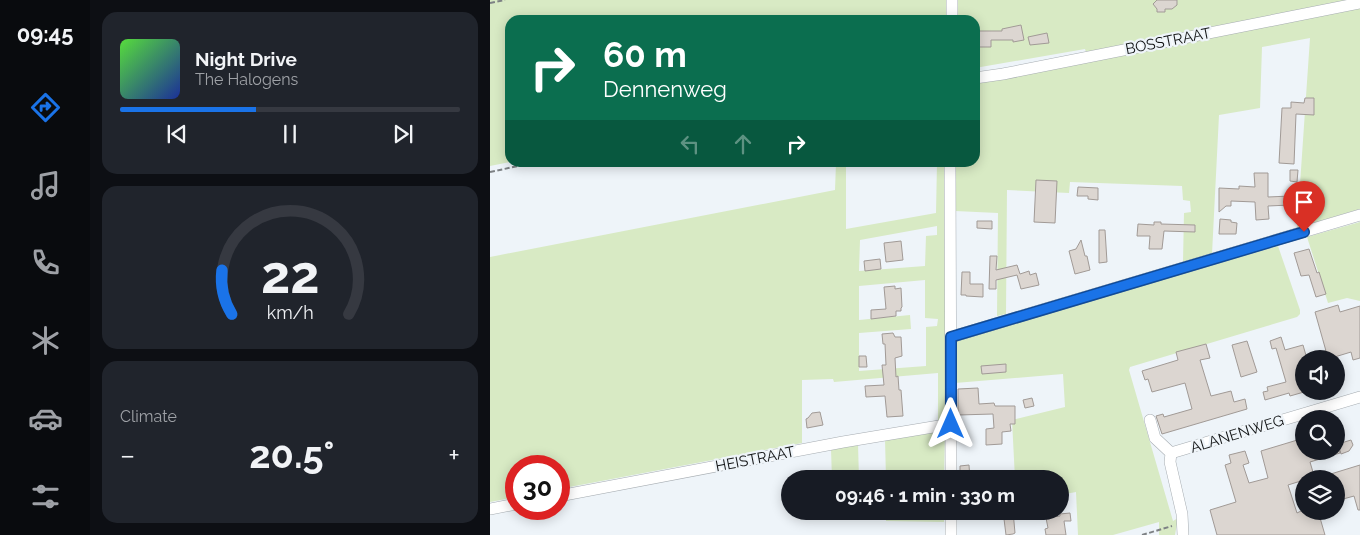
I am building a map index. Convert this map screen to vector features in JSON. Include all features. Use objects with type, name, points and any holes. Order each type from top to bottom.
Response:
[{"type":"street","points":[[952,0],[952,15]]},
{"type":"street","name":"BOSSTRAAT","points":[[980,77],[1360,4]]},
{"type":"street","points":[[950,167],[951,470]]},
{"type":"street","points":[[951,337],[1360,215]]},
{"type":"street","name":"ALANENWEG","points":[[1172,453],[1360,397]]},
{"type":"street","points":[[1150,420],[1155,438],[1172,453],[1170,462],[1182,514],[1183,535]]},
{"type":"street","name":"HEISTRAAT","points":[[570,494],[843,442],[951,424]]},
{"type":"street","points":[[490,509],[505,506]]},
{"type":"street","points":[[951,520],[951,535]]},
{"type":"path","points":[[490,3],[505,0]]},
{"type":"path","points":[[490,172],[514,167]]},
{"type":"path","points":[[1142,535],[1175,525]]},
{"type":"green space","points":[[490,0],[1353,0],[1086,52],[1085,49],[980,67],[980,15],[505,15],[505,163],[490,166]]},
{"type":"green space","points":[[1360,8],[1360,209],[1297,228],[1310,38],[1262,47],[1260,108],[1219,115],[1212,254],[1183,262],[1184,213],[1191,212],[1190,201],[1183,200],[1182,186],[1070,182],[1069,193],[1007,190],[1006,314],[997,316],[998,213],[955,211],[955,167],[980,167],[980,80]]},
{"type":"green space","points":[[836,167],[846,167],[846,229],[936,213],[937,167],[946,167],[947,422],[938,423],[938,373],[834,382],[833,379],[802,380],[802,443],[570,487],[570,455],[505,455],[505,499],[490,502],[490,257],[835,190]],"holes":[[[937,226],[937,235],[926,236],[925,266],[859,271],[860,240]],[[925,280],[925,318],[938,319],[937,326],[926,327],[926,366],[859,371],[859,333],[911,329],[910,315],[859,320],[859,286]]]},
{"type":"green space","points":[[1360,222],[1360,301],[1347,298],[1328,303],[1307,237]]},
{"type":"green space","points":[[1278,246],[1300,310],[1300,314],[1297,317],[1130,367],[1129,370],[1173,521],[1178,518],[1175,535],[1159,535],[1159,522],[1113,535],[1078,535],[1076,492],[1069,493],[1069,470],[1015,470],[1012,420],[1065,407],[1063,374],[955,383],[955,340]]},
{"type":"green space","points":[[945,430],[944,470],[886,470],[885,439]]},
{"type":"green space","points":[[858,444],[859,470],[832,470],[831,449]]},
{"type":"green space","points":[[944,520],[944,522],[886,521]]},
{"type":"building","points":[[1157,0],[1177,0],[1177,5],[1172,9],[1165,9],[1165,12],[1157,12],[1153,4]]},
{"type":"building","points":[[1021,25],[1024,40],[1013,42],[1013,40],[991,40],[991,47],[980,47],[980,31],[1002,31],[1002,29]]},
{"type":"building","points":[[1047,33],[1049,43],[1030,45],[1028,37]]},
{"type":"building","points":[[1305,98],[1314,98],[1314,115],[1296,114],[1294,164],[1279,163],[1282,108],[1291,108],[1291,102],[1304,103]]},
{"type":"building","points":[[1290,170],[1298,170],[1297,182],[1290,181]]},
{"type":"building","points":[[1254,173],[1268,173],[1268,197],[1290,196],[1290,205],[1268,206],[1269,219],[1256,220],[1255,202],[1231,201],[1231,206],[1226,206],[1219,212],[1219,188],[1239,189],[1239,186],[1255,187]]},
{"type":"building","points":[[1036,180],[1057,181],[1055,223],[1034,222]]},
{"type":"building","points":[[1078,187],[1098,188],[1098,200],[1088,199],[1088,196],[1077,196]]},
{"type":"building","points":[[1220,219],[1231,220],[1231,222],[1237,223],[1236,234],[1219,234]]},
{"type":"building","points":[[977,221],[992,221],[992,229],[977,228]]},
{"type":"building","points":[[1154,222],[1195,225],[1195,232],[1164,231],[1162,249],[1149,249],[1150,236],[1137,236],[1138,224],[1154,225]]},
{"type":"building","points":[[1099,230],[1105,230],[1107,262],[1099,263]]},
{"type":"building","points":[[1081,240],[1090,270],[1075,274],[1069,251],[1076,249]]},
{"type":"building","points":[[901,241],[903,260],[886,262],[884,243]]},
{"type":"building","points":[[1309,249],[1326,294],[1316,297],[1309,275],[1301,276],[1294,253]]},
{"type":"building","points":[[990,256],[997,256],[996,270],[1017,265],[1020,274],[1029,271],[1030,275],[1036,273],[1039,285],[1021,289],[1017,275],[996,280],[996,289],[989,289]]},
{"type":"building","points":[[880,259],[881,269],[865,271],[864,261]]},
{"type":"building","points":[[962,272],[970,272],[970,284],[983,284],[983,297],[961,295]]},
{"type":"building","points":[[895,286],[895,289],[901,288],[901,311],[896,311],[896,316],[871,319],[871,310],[886,309],[884,287]]},
{"type":"building","points":[[1338,305],[1340,312],[1360,306],[1360,358],[1353,360],[1351,352],[1345,354],[1345,350],[1326,350],[1315,312]]},
{"type":"building","points":[[893,333],[895,337],[901,337],[902,356],[895,358],[896,377],[898,376],[899,390],[901,390],[903,416],[887,417],[885,396],[866,397],[865,386],[884,385],[882,365],[886,365],[885,344],[883,344],[882,334]]},
{"type":"building","points":[[1281,337],[1285,350],[1303,345],[1304,350],[1295,350],[1295,395],[1290,396],[1289,393],[1265,400],[1263,392],[1268,391],[1267,387],[1286,382],[1276,348],[1272,349],[1270,341]]},
{"type":"building","points":[[1247,341],[1257,372],[1241,377],[1232,345]]},
{"type":"building","points":[[1206,344],[1210,358],[1200,360],[1211,396],[1231,391],[1234,402],[1245,399],[1247,409],[1162,434],[1156,416],[1163,414],[1164,417],[1192,409],[1185,383],[1152,392],[1148,379],[1145,380],[1142,371],[1178,360],[1176,352]]},
{"type":"building","points":[[859,356],[866,356],[867,367],[859,367]]},
{"type":"building","points":[[1006,364],[1006,372],[982,374],[981,366]]},
{"type":"building","points":[[978,388],[979,404],[994,403],[995,406],[1015,406],[1015,424],[1010,424],[1011,431],[1002,432],[1002,444],[986,445],[986,429],[994,428],[993,414],[958,415],[958,389]]},
{"type":"building","points":[[1032,398],[1034,406],[1025,408],[1023,400]]},
{"type":"building","points":[[820,412],[823,425],[807,428],[806,419],[812,413]]},
{"type":"building","points":[[1351,440],[1353,445],[1349,451],[1345,452],[1345,442]]},
{"type":"building","points":[[1295,441],[1295,460],[1317,460],[1310,462],[1312,470],[1295,470],[1295,483],[1288,485],[1295,507],[1295,520],[1321,520],[1325,535],[1217,535],[1210,510],[1236,502],[1225,465],[1231,463],[1229,455],[1245,451],[1249,463],[1243,465],[1249,483],[1268,478],[1261,451]]},
{"type":"building","points":[[969,465],[969,470],[960,470],[960,466]]},
{"type":"building","points":[[1360,465],[1360,510],[1358,510],[1354,496],[1345,498],[1344,470]]},
{"type":"building","points":[[1069,513],[1071,521],[1064,521],[1066,535],[1046,535],[1045,529],[1048,528],[1046,520],[1069,520]]},
{"type":"building","points":[[1004,520],[1014,520],[1015,533],[1006,535]]},
{"type":"route","points":[[951,424],[951,337],[1304,232]]}]
